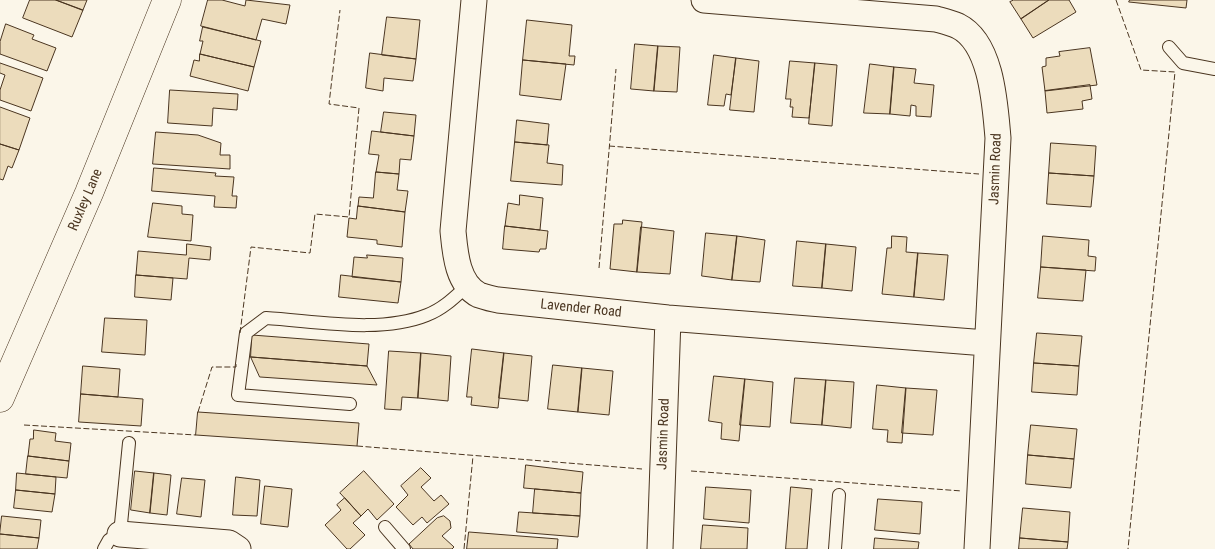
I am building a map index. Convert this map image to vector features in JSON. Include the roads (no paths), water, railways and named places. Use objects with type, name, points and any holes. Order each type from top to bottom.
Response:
[{"type":"main road","name":"Ruxley Lane","points":[[0,398],[89,193],[167,0]]},
{"type":"street","points":[[467,286],[456,258],[453,232],[474,0]]},
{"type":"street","name":"Jasmin Road","points":[[715,0],[936,19],[959,27],[971,37],[984,59],[993,89],[998,138],[986,343],[977,549]]},
{"type":"street","name":"Lavender Road","points":[[467,286],[478,294],[498,300],[668,318],[986,343]]},
{"type":"street","name":"Jasmin Road","points":[[660,549],[668,318]]},
{"type":"street","points":[[112,542],[229,543],[238,549]]},
{"type":"lane","points":[[1169,47],[1183,63],[1215,69]]},
{"type":"lane","points":[[350,404],[238,395],[246,333],[266,318],[383,325],[403,322],[428,315],[447,304],[467,286]]},
{"type":"lane","points":[[112,542],[129,443]]},
{"type":"lane","points":[[836,549],[839,494]]},
{"type":"lane","points":[[385,527],[404,549]]}]
